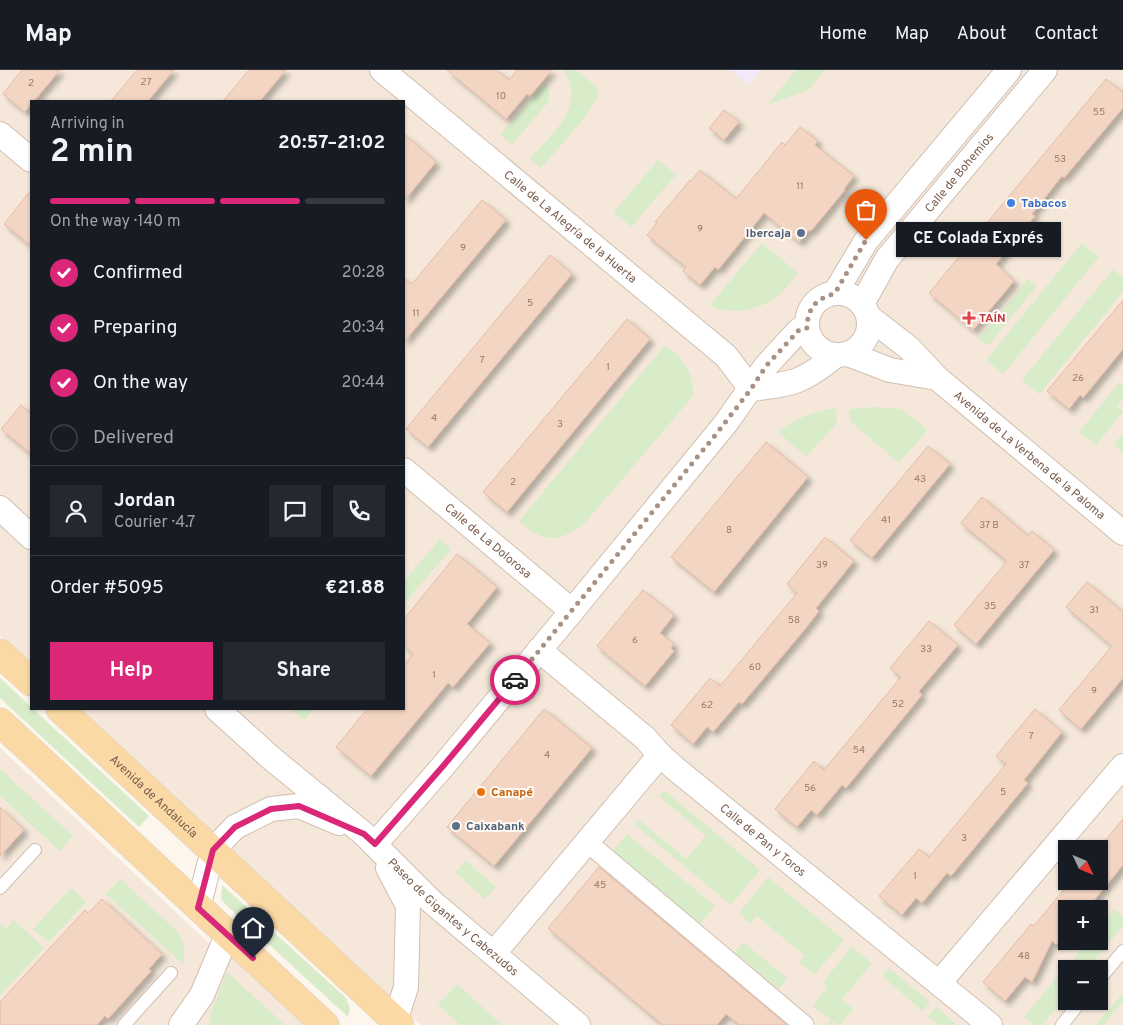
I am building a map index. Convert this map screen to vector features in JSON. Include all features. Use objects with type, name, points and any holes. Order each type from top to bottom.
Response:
[{"type":"main road","points":[[0,654],[30,681]]},
{"type":"main road","name":"Avenida de Andalucía","points":[[61,710],[213,850],[396,1024]]},
{"type":"main road","points":[[0,722],[325,1025]]},
{"type":"street","name":"Calle de La Alegría de la Huerta","points":[[382,70],[726,356],[751,389]]},
{"type":"street","points":[[835,293],[866,240],[1008,70]]},
{"type":"street","name":"Calle de Bohemios","points":[[865,310],[887,259],[1045,70]]},
{"type":"street","points":[[0,134],[30,159]]},
{"type":"street","points":[[751,389],[785,386],[805,378],[841,355],[862,345],[870,327],[865,310],[850,295],[835,293],[819,300],[812,307],[808,317],[807,328],[810,338],[824,353],[841,355],[890,370],[937,378]]},
{"type":"street","name":"Avenida de La Verbena de la Paloma","points":[[865,310],[908,348],[937,378],[1123,534]]},
{"type":"street","points":[[369,839],[444,765],[717,433],[766,366],[799,330],[807,328]]},
{"type":"street","name":"Calle de La Dolorosa","points":[[405,471],[572,611]]},
{"type":"street","points":[[0,508],[30,535]]},
{"type":"street","name":"Calle de Pan y Toros","points":[[539,650],[645,738],[660,755],[990,1025]]},
{"type":"street","name":"Paseo de Gigantes y Cabezudos","points":[[218,710],[270,758],[369,839],[432,902],[578,1025]]},
{"type":"street","points":[[494,953],[660,755]]},
{"type":"street","points":[[939,982],[1120,776]]},
{"type":"street","points":[[198,908],[213,850],[235,827],[271,809],[299,806],[369,839],[408,906],[406,987],[396,1024]]},
{"type":"street","points":[[587,842],[804,1025]]},
{"type":"street","points":[[181,1025],[202,995],[227,934]]},
{"type":"lane","points":[[0,888],[35,850]]},
{"type":"lane","points":[[1108,969],[1123,951]]},
{"type":"lane","points":[[124,1025],[171,973]]},
{"type":"lane","points":[[1062,1025],[1074,1010]]},
{"type":"shaded area","points":[[0,70],[1123,70],[1123,1025],[421,1025],[81,710],[405,710],[405,100],[30,100],[30,663],[0,635]]},
{"type":"shaded area","points":[[730,70],[761,70],[749,85]]},
{"type":"shaded area","points":[[0,748],[214,948],[227,935],[325,1025],[0,1025]]},
{"type":"green space","points":[[564,70],[577,72],[593,83],[598,91],[597,98],[584,118],[541,168],[530,159],[564,119],[569,107],[571,96],[570,83]]},
{"type":"green space","points":[[796,70],[825,70],[808,90],[770,104],[769,103]]},
{"type":"green space","points":[[546,83],[549,90],[549,101],[512,145],[500,134]]},
{"type":"green space","points":[[658,160],[676,175],[631,227],[614,212]]},
{"type":"green space","points":[[762,243],[798,273],[787,287],[774,299],[751,309],[733,311],[710,305]]},
{"type":"green space","points":[[1082,243],[1099,257],[1003,374],[986,360]]},
{"type":"green space","points":[[1113,269],[1123,278],[1123,292],[1039,394],[1022,380]]},
{"type":"green space","points":[[1028,279],[1037,286],[988,346],[979,339]]},
{"type":"green space","points":[[665,345],[686,366],[693,387],[693,396],[585,523],[567,535],[559,537],[551,538],[536,534],[519,521]]},
{"type":"green space","points":[[1119,383],[1123,386],[1123,399],[1117,406],[1123,412],[1096,445],[1079,432]]},
{"type":"green space","points":[[877,407],[901,409],[928,430],[899,463],[850,421],[849,409]]},
{"type":"green space","points":[[835,408],[837,423],[806,457],[778,432],[805,416]]},
{"type":"green space","points":[[1123,433],[1123,456],[1115,443]]},
{"type":"green space","points":[[440,539],[451,549],[405,603],[405,580]]},
{"type":"green space","points":[[0,678],[30,706],[30,710],[34,710],[149,816],[139,827],[0,698]]},
{"type":"green space","points":[[294,710],[313,710],[304,720]]},
{"type":"green space","points":[[0,769],[73,836],[60,851],[0,796]]},
{"type":"green space","points":[[664,790],[760,870],[731,905],[635,825],[639,820],[686,859],[706,836],[659,796]]},
{"type":"green space","points":[[627,834],[715,906],[700,924],[612,852]]},
{"type":"green space","points":[[466,861],[496,887],[485,899],[455,872]]},
{"type":"green space","points":[[768,877],[844,940],[814,975],[799,963],[805,956],[757,916],[750,923],[739,913]]},
{"type":"green space","points":[[120,879],[178,932],[184,946],[184,965],[106,894]]},
{"type":"green space","points":[[222,885],[346,998],[350,1008],[348,1017],[226,905],[221,899]]},
{"type":"green space","points":[[71,888],[86,902],[49,942],[33,929]]},
{"type":"green space","points":[[1114,909],[1123,916],[1123,926],[1108,944],[1108,916]]},
{"type":"green space","points":[[14,920],[44,948],[0,995],[0,924],[6,929]]},
{"type":"green space","points":[[743,942],[787,978],[779,989],[735,953]]},
{"type":"green space","points":[[852,947],[872,963],[842,999],[853,1009],[840,1025],[833,1022],[827,1025],[831,1020],[813,1006],[828,987],[823,982]]},
{"type":"green space","points":[[1080,950],[1103,950],[1095,960],[1076,960],[1074,958]]},
{"type":"green space","points":[[889,968],[930,1002],[923,1011],[882,976]]},
{"type":"green space","points":[[227,972],[285,1025],[210,1025],[210,1015]]},
{"type":"green space","points":[[1058,976],[1058,1006],[1042,1025],[1034,1025],[1024,1017]]},
{"type":"green space","points":[[457,984],[502,1025],[460,1025],[438,1005]]},
{"type":"green space","points":[[1123,993],[1123,1001],[1103,1025],[1096,1025]]},
{"type":"green space","points":[[936,1007],[957,1025],[939,1025],[928,1016]]},
{"type":"building","points":[[22,70],[60,70],[35,100],[30,100],[30,105],[25,112],[3,94]]},
{"type":"building","points":[[137,70],[174,70],[149,100],[112,100]]},
{"type":"building","points":[[249,70],[286,70],[261,100],[224,100]]},
{"type":"building","points":[[447,70],[497,70],[509,80],[517,70],[552,70],[530,96],[527,94],[506,119]]},
{"type":"building","points":[[1106,79],[1123,92],[1123,108],[1064,178],[1062,176],[1032,214],[1035,216],[996,264],[1014,281],[973,330],[929,293]]},
{"type":"building","points":[[724,110],[739,122],[724,140],[709,128]]},
{"type":"building","points":[[800,127],[818,141],[815,145],[854,176],[845,190],[811,231],[809,230],[799,242],[764,213],[718,270],[715,267],[700,285],[683,271],[686,267],[647,235],[657,223],[655,222],[700,170],[736,199],[782,142],[785,145]]},
{"type":"building","points":[[405,135],[436,162],[405,200]]},
{"type":"building","points":[[30,191],[30,245],[4,224]]},
{"type":"building","points":[[482,200],[506,220],[405,341],[405,279],[412,284]]},
{"type":"building","points":[[550,255],[572,274],[428,447],[406,429]]},
{"type":"building","points":[[1123,300],[1123,349],[1083,398],[1080,395],[1069,409],[1047,391]]},
{"type":"building","points":[[627,319],[650,339],[507,512],[483,492]]},
{"type":"building","points":[[21,405],[30,413],[30,453],[1,429]]},
{"type":"building","points":[[766,442],[808,477],[714,592],[671,557]]},
{"type":"building","points":[[928,446],[950,464],[872,558],[850,540]]},
{"type":"building","points":[[982,497],[1028,536],[1032,531],[1054,550],[976,644],[954,625],[1007,561],[961,523]]},
{"type":"building","points":[[825,537],[854,561],[816,608],[819,611],[806,628],[742,704],[739,702],[713,732],[707,727],[693,744],[671,725],[710,678],[720,686],[797,593],[787,584]]},
{"type":"building","points":[[457,554],[497,587],[467,624],[490,643],[453,687],[448,683],[371,776],[336,747],[366,710],[405,710],[405,664],[413,654],[405,647],[405,618]]},
{"type":"building","points":[[1087,582],[1123,612],[1123,678],[1081,729],[1059,710],[1112,646],[1066,607]]},
{"type":"building","points":[[643,590],[674,615],[660,633],[674,644],[671,648],[674,651],[645,686],[597,646]]},
{"type":"building","points":[[929,621],[958,645],[919,691],[922,695],[846,788],[842,785],[817,815],[811,810],[797,827],[775,809],[814,761],[824,770],[901,677],[890,668]]},
{"type":"building","points":[[544,709],[592,748],[494,866],[447,827]]},
{"type":"building","points":[[1035,709],[1062,732],[1024,780],[1028,783],[951,876],[947,873],[922,903],[916,898],[902,915],[879,896],[919,849],[929,857],[1006,764],[996,756]]},
{"type":"building","points":[[0,807],[24,830],[0,856]]},
{"type":"building","points":[[1123,819],[1123,865],[1108,883],[1108,840],[1106,840]]},
{"type":"building","points":[[599,867],[787,1025],[740,1025],[726,1014],[717,1025],[663,1025],[652,1016],[548,928]]},
{"type":"building","points":[[1064,890],[1103,890],[1094,900],[1058,900],[1058,943],[1056,945],[1052,941],[1032,982],[1025,977],[1005,1001],[983,982],[1031,924],[1034,926]]},
{"type":"building","points":[[102,899],[162,954],[149,969],[151,971],[108,1019],[105,1016],[97,1025],[0,1025],[0,1002],[85,910],[88,913]]},
{"type":"way so far","points":[[515,680],[717,433],[766,366],[799,330],[807,328],[808,317],[812,307],[819,300],[835,293],[866,240]]},
{"type":"place","name":"Tabacos","points":[[1011,203]]},
{"type":"place","name":"Ibercaja","points":[[801,233]]},
{"type":"place","name":"CE Colada Exprés","points":[[866,240]]},
{"type":"place","name":"TAÍN","points":[[969,318]]},
{"type":"place","name":"Canapé","points":[[481,792]]},
{"type":"place","name":"Caixabank","points":[[456,826]]},
{"type":"route","points":[[253,958],[198,908],[213,850],[228,833],[235,827],[271,809],[299,806],[364,834],[375,844],[515,680]]}]
